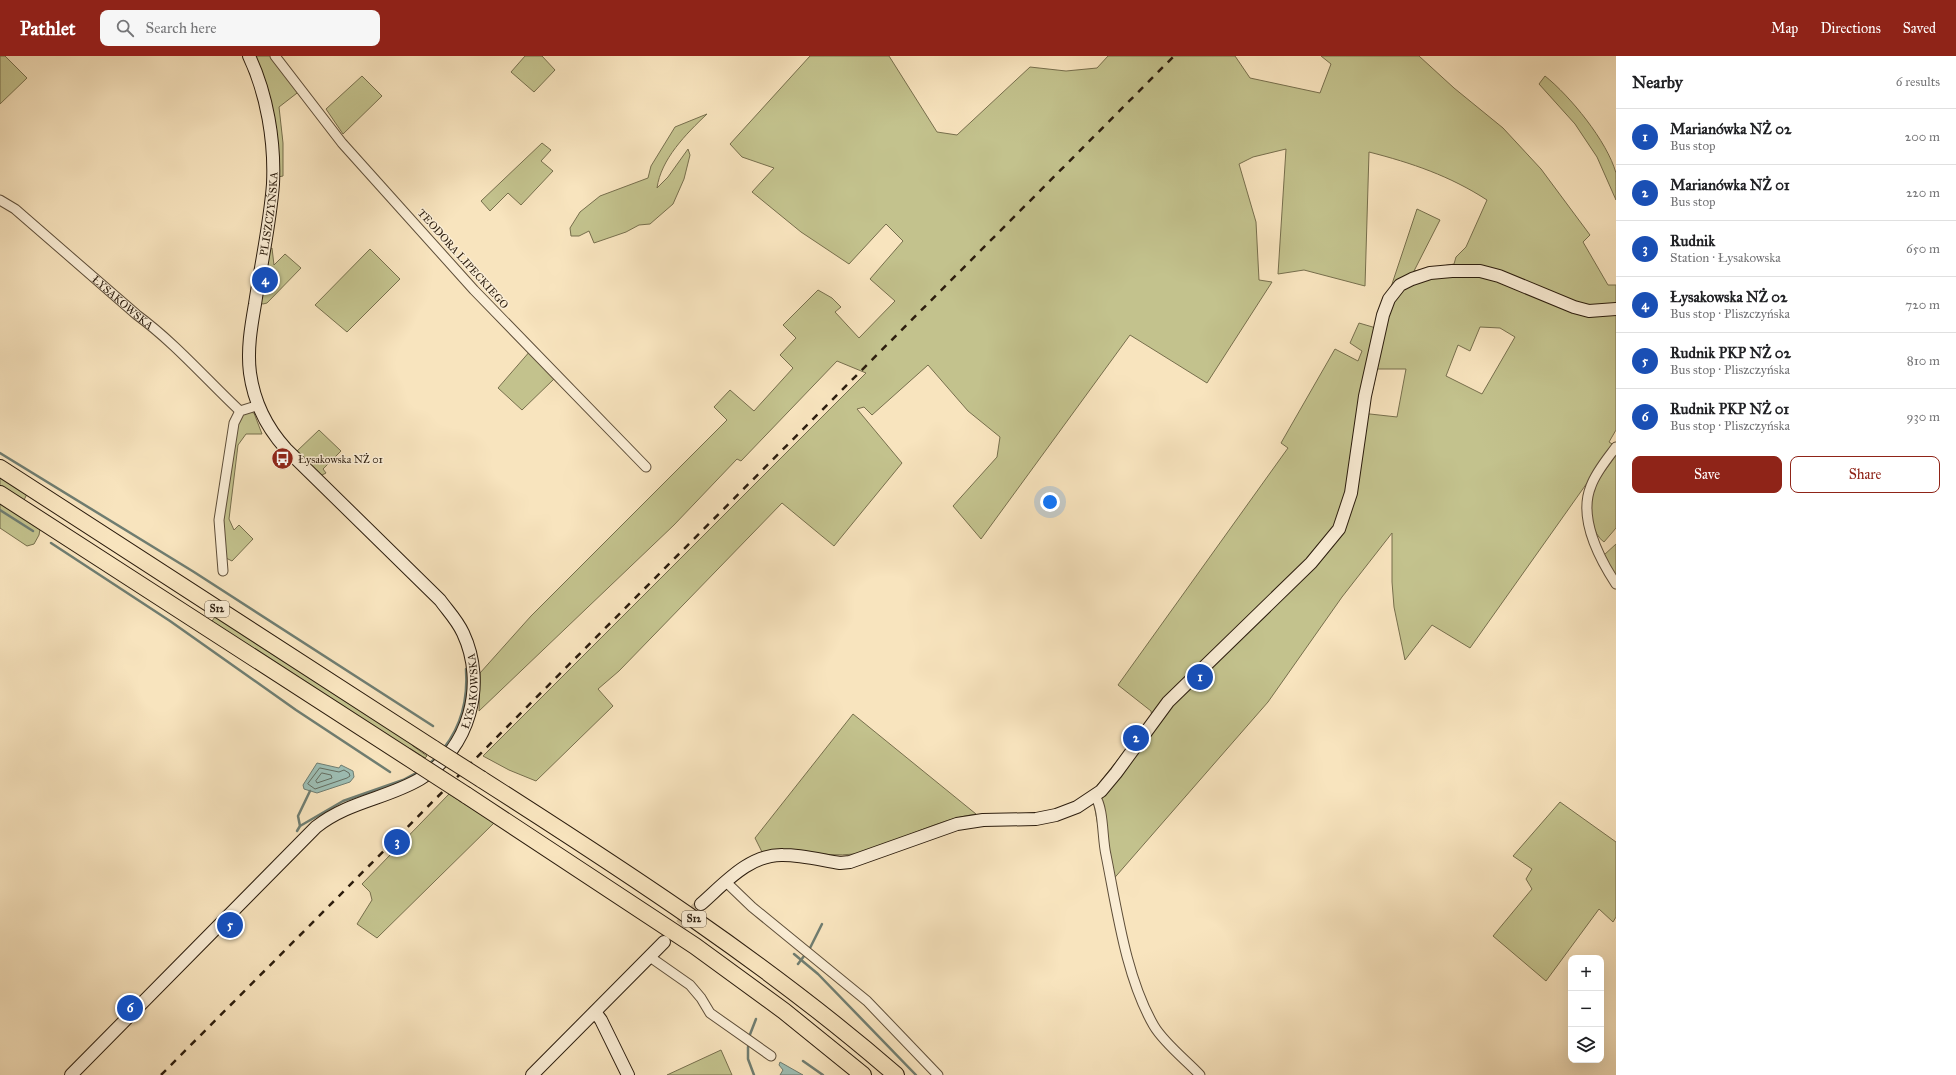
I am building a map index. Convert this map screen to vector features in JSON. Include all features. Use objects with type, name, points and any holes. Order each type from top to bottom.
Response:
[{"type":"highway","name":"S12","points":[[0,468],[610,862],[732,946],[799,996],[896,1075]]},
{"type":"highway","name":"S12","points":[[0,494],[466,795],[695,946],[784,1011],[863,1075]]},
{"type":"street","name":"PLISZCZYŃSKA","points":[[249,56],[259,82],[267,113],[273,163],[270,208],[250,341],[250,372],[259,405]]},
{"type":"street","name":"TEODORA LIPECKIEGO","points":[[275,56],[342,143],[474,290],[646,467]]},
{"type":"street","name":"ŁYSAKOWSKA","points":[[0,200],[15,209],[173,344],[188,361],[240,411]]},
{"type":"street","points":[[701,904],[749,864],[771,856],[793,856],[840,863],[850,862],[957,824],[983,820],[1056,816],[1077,807],[1095,796],[1116,773],[1168,702],[1311,564],[1339,529],[1351,493],[1365,396],[1383,315],[1389,299],[1397,288],[1408,280],[1430,274],[1452,271],[1480,271],[1499,276],[1574,307],[1589,311],[1616,309]]},
{"type":"street","points":[[223,571],[219,520],[234,423],[240,411],[259,405]]},
{"type":"street","name":"ŁYSAKOWSKA","points":[[71,1075],[296,845],[323,821],[339,812],[412,783],[427,774],[440,763],[460,737],[469,718],[473,698],[474,673],[466,640],[449,612],[286,449],[270,429],[259,405]]},
{"type":"street","points":[[1616,447],[1591,484],[1587,505],[1589,521],[1596,545],[1616,584]]},
{"type":"street","points":[[1095,796],[1100,809],[1103,842],[1136,987],[1155,1028],[1200,1075]]},
{"type":"street","points":[[726,882],[752,907],[866,1001],[938,1075]]},
{"type":"street","points":[[537,1073],[664,942]]},
{"type":"street","points":[[650,957],[690,985],[701,998],[710,1013],[771,1056]]},
{"type":"street","points":[[595,1012],[601,1020],[628,1075]]},
{"type":"shaded area","points":[[0,56],[5,56],[27,78],[0,104]]},
{"type":"shaded area","points":[[253,56],[270,56],[301,90],[279,107],[283,143],[283,176],[278,177]]},
{"type":"shaded area","points":[[525,56],[542,56],[555,70],[534,92],[511,72]]},
{"type":"shaded area","points":[[810,56],[889,56],[937,132],[957,135],[1030,67],[1066,71],[1097,68],[1108,56],[1235,56],[1250,78],[1320,93],[1331,64],[1321,56],[1419,56],[1454,88],[1503,128],[1541,169],[1590,235],[1583,242],[1608,285],[1616,285],[1616,430],[1609,442],[1614,445],[1470,648],[1432,625],[1405,660],[1394,607],[1392,582],[1392,533],[1342,597],[1268,702],[1110,883],[1092,792],[1152,717],[1151,711],[1118,685],[1288,448],[1281,443],[1335,349],[1358,361],[1362,351],[1350,343],[1359,323],[1376,328],[1382,305],[1391,287],[1417,209],[1440,220],[1414,271],[1454,264],[1456,257],[1466,247],[1487,200],[1445,177],[1369,152],[1365,286],[1304,270],[1278,274],[1286,149],[1253,157],[1239,164],[1256,222],[1259,280],[1272,282],[1207,383],[1130,335],[981,539],[953,506],[997,457],[1000,437],[968,411],[928,365],[872,415],[864,407],[857,409],[902,463],[834,546],[782,503],[619,671],[598,689],[613,706],[536,781],[509,770],[483,756],[866,373],[837,361],[741,461],[737,459],[674,525],[479,711],[480,673],[531,616],[727,420],[714,407],[730,390],[754,411],[793,368],[780,355],[796,338],[783,325],[818,290],[832,298],[841,307],[835,312],[859,338],[895,301],[870,279],[903,241],[886,224],[849,264],[801,232],[752,192],[774,168],[742,157],[730,144]],"holes":[[[1480,327],[1500,328],[1515,337],[1482,394],[1446,376],[1458,345],[1470,351]],[[1377,369],[1406,369],[1397,417],[1361,413],[1365,392],[1372,393]]]},
{"type":"shaded area","points":[[362,76],[382,96],[343,134],[326,109]]},
{"type":"shaded area","points":[[1545,76],[1576,107],[1605,147],[1616,173],[1616,200],[1597,157],[1575,124],[1539,84]]},
{"type":"shaded area","points":[[707,114],[683,139],[669,157],[659,177],[657,188],[668,177],[688,149],[690,155],[684,179],[673,204],[650,224],[639,225],[626,232],[594,243],[589,231],[579,236],[571,236],[570,228],[580,212],[600,196],[648,178],[651,166],[675,127]]},
{"type":"shaded area","points":[[542,143],[551,150],[541,161],[553,171],[521,205],[508,193],[490,211],[481,201]]},
{"type":"shaded area","points":[[272,248],[274,265],[285,254],[301,268],[267,303],[263,304],[260,303],[268,250]]},
{"type":"shaded area","points":[[370,249],[400,279],[347,332],[315,305]]},
{"type":"shaded area","points":[[531,350],[554,379],[522,410],[498,388]]},
{"type":"shaded area","points":[[246,411],[254,413],[262,434],[246,434],[238,445],[229,519],[234,530],[239,525],[253,539],[232,561],[226,558],[222,521],[238,418]]},
{"type":"shaded area","points":[[319,430],[341,451],[323,469],[326,473],[320,476],[296,452]]},
{"type":"shaded area","points":[[1616,455],[1616,528],[1604,542],[1600,539],[1594,528],[1590,515],[1589,502],[1592,491]]},
{"type":"shaded area","points":[[0,474],[28,492],[22,504],[0,489]]},
{"type":"shaded area","points":[[0,503],[40,529],[39,535],[34,544],[27,546],[0,528]]},
{"type":"shaded area","points":[[1616,544],[1616,579],[1604,555]]},
{"type":"shaded area","points":[[217,614],[404,735],[413,746],[427,756],[425,758],[411,749],[398,745],[210,624]]},
{"type":"shaded area","points":[[853,714],[976,814],[936,824],[860,853],[831,855],[785,851],[762,852],[755,838]]},
{"type":"shaded area","points":[[449,794],[494,823],[377,938],[357,924],[372,900],[370,892],[362,884]]},
{"type":"shaded area","points":[[1560,802],[1616,842],[1616,917],[1613,922],[1599,909],[1546,981],[1493,936],[1532,889],[1526,879],[1532,869],[1513,856]]},
{"type":"shaded area","points":[[721,1050],[732,1075],[667,1075]]},
{"type":"water","points":[[317,763],[339,768],[341,765],[353,771],[354,777],[350,782],[317,793],[304,789],[303,785]]},
{"type":"water","points":[[780,1062],[803,1075],[780,1075],[783,1070],[779,1065]]},
{"type":"waterway","points":[[0,453],[194,572],[433,726]]},
{"type":"waterway","points":[[0,510],[33,531]]},
{"type":"waterway","points":[[51,543],[170,621],[296,710],[390,772]]},
{"type":"waterway","points":[[444,748],[455,730],[465,701],[466,669]]},
{"type":"waterway","points":[[429,764],[437,757]]},
{"type":"waterway","points":[[300,826],[343,801],[403,780],[418,772]]},
{"type":"waterway","points":[[297,831],[300,826],[298,816],[310,791]]},
{"type":"waterway","points":[[810,948],[822,924]]},
{"type":"waterway","points":[[794,954],[818,974],[916,1075]]},
{"type":"waterway","points":[[798,964],[804,956]]},
{"type":"waterway","points":[[749,1037],[756,1019]]},
{"type":"waterway","points":[[748,1047],[748,1059],[754,1075]]},
{"type":"waterway","points":[[803,1061],[823,1075]]},
{"type":"tunnel","points":[[668,938],[701,904]]},
{"type":"railway","points":[[161,1075],[1174,56]]},
{"type":"place","name":"Łysakowska NŻ 02","points":[[265,280]]},
{"type":"place","name":"Łysakowska NŻ 01","points":[[282,459]]},
{"type":"place","name":"Marianówka NŻ 02","points":[[1200,677]]},
{"type":"place","name":"Marianówka NŻ 01","points":[[1136,738]]},
{"type":"place","name":"Rudnik","points":[[397,842]]},
{"type":"place","name":"Rudnik PKP NŻ 02","points":[[230,925]]},
{"type":"place","name":"Rudnik PKP NŻ 01","points":[[130,1008]]}]
